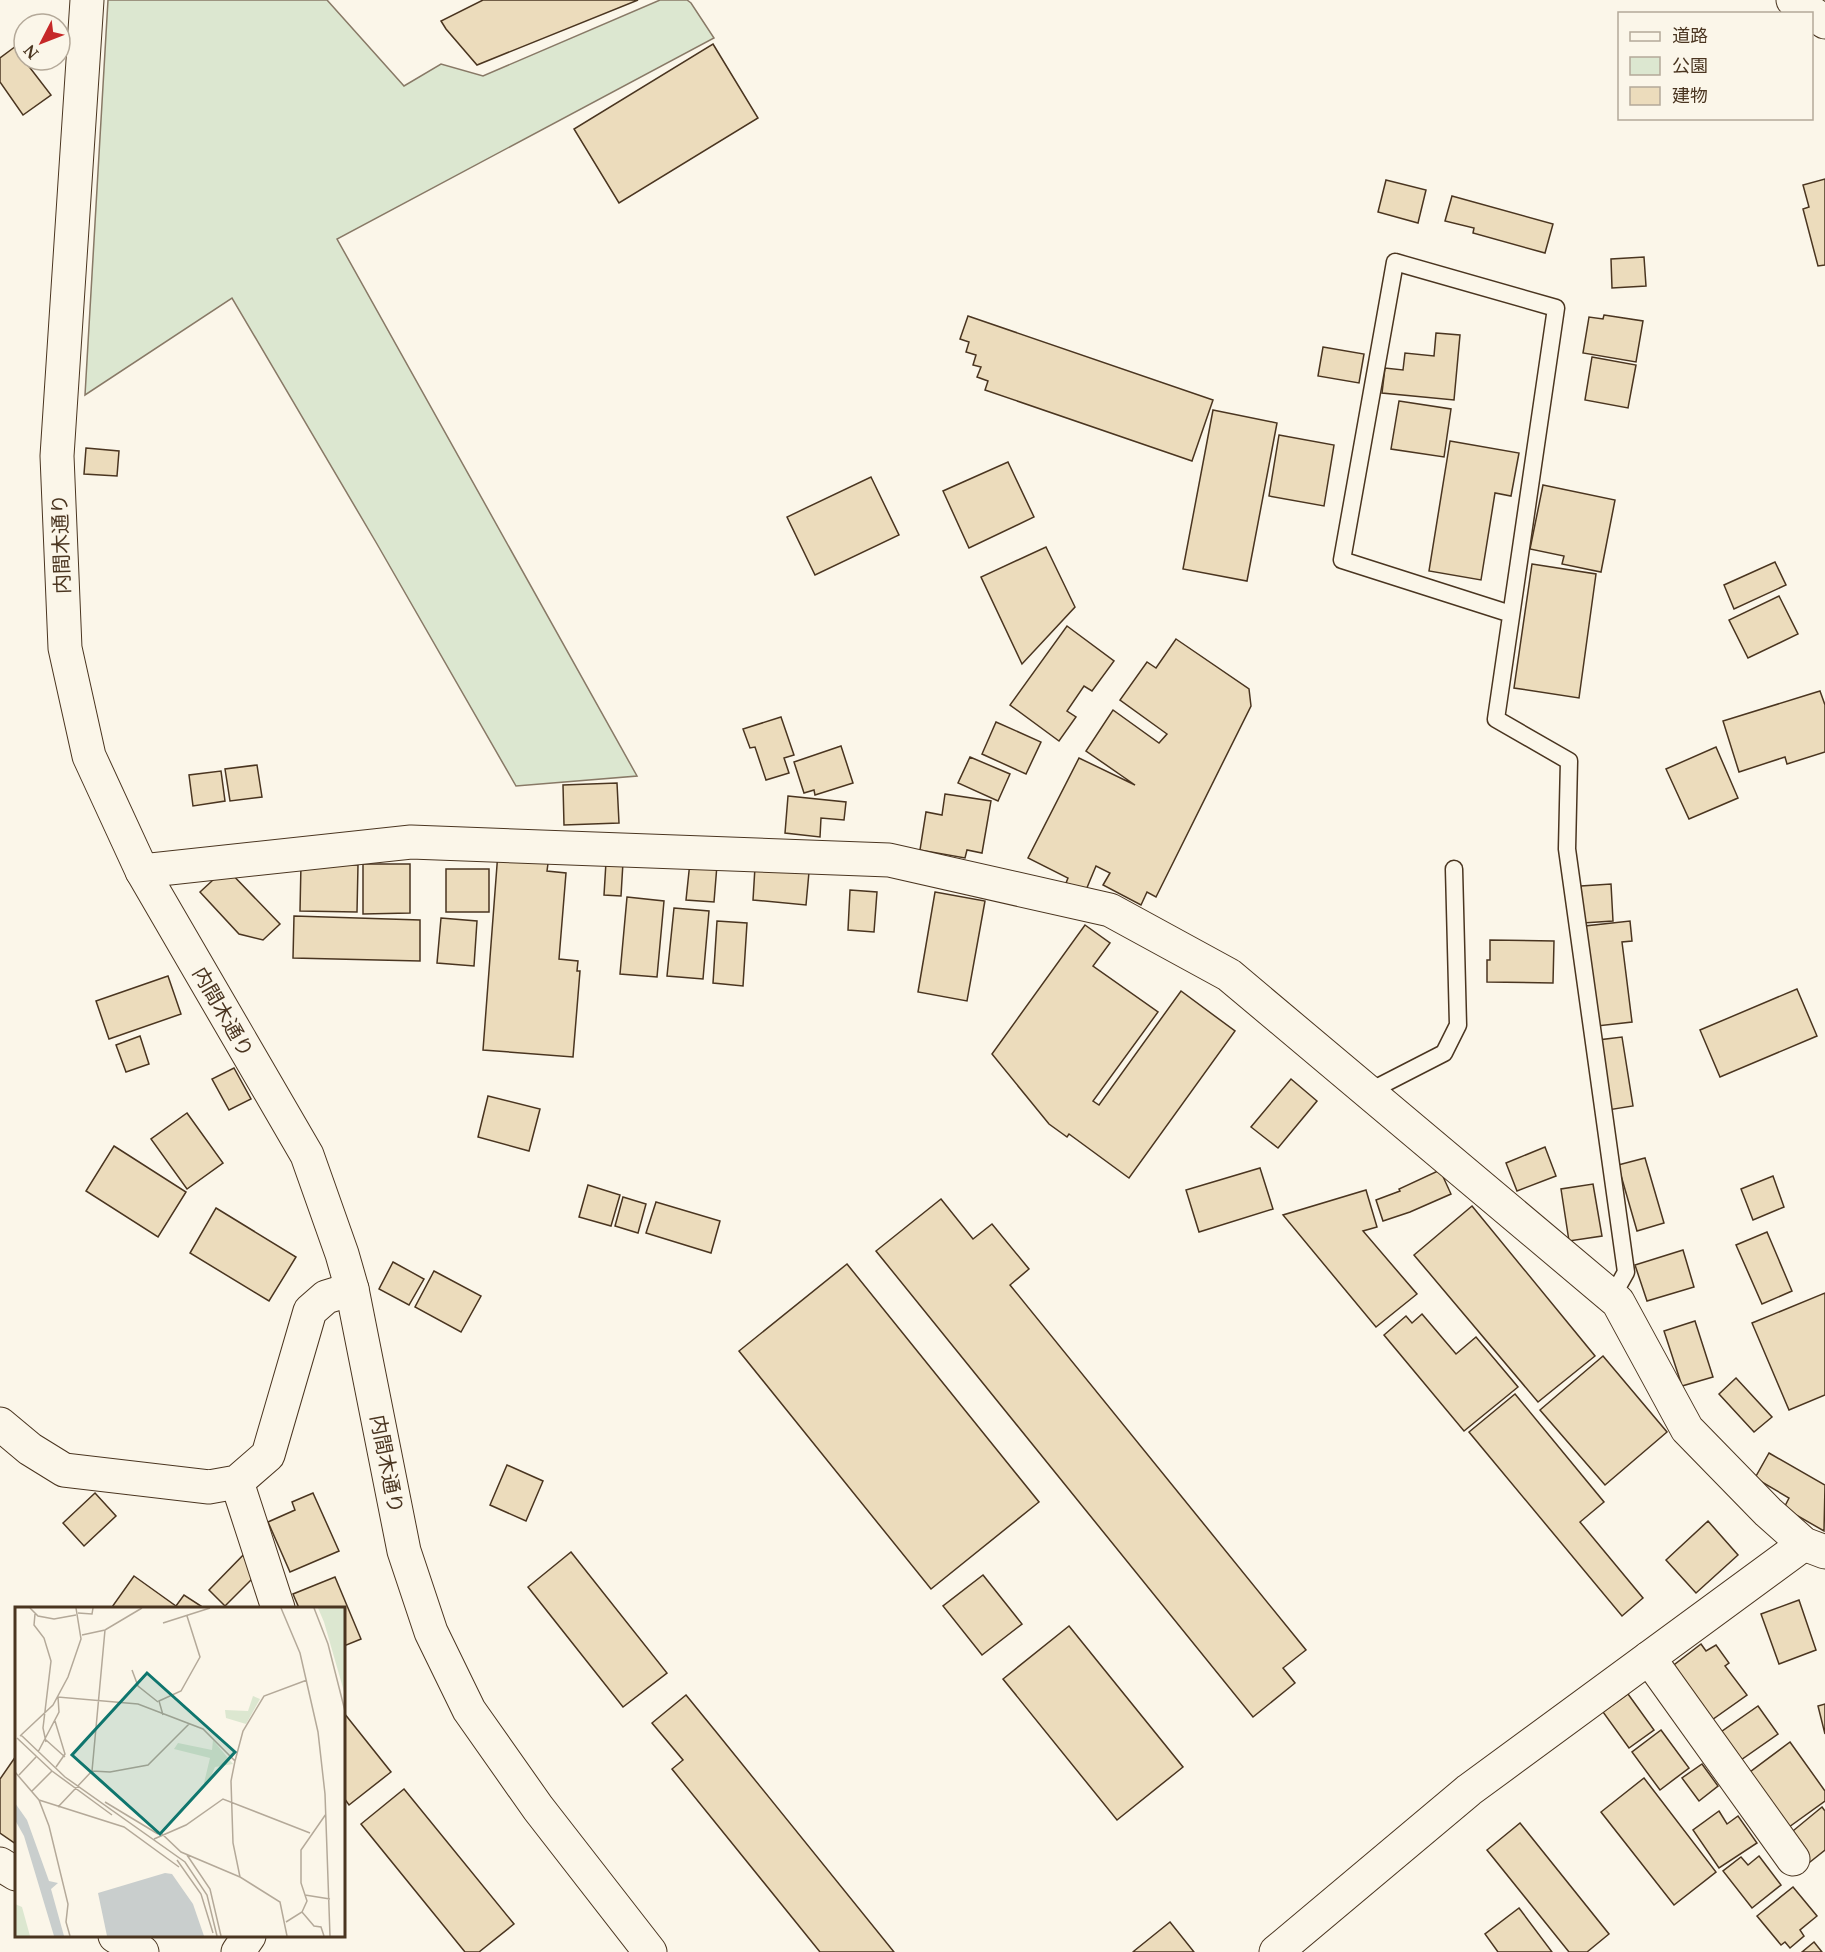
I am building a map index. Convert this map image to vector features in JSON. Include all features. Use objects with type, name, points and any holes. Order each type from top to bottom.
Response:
[{"type":"street","name":"内間木通り","points":[[87,0],[57,456],[65,648],[89,756],[142,871],[307,1155],[352,1289],[404,1551],[431,1632],[469,1710],[538,1808],[650,1952]]},
{"type":"street","points":[[142,871],[411,842],[889,860],[1110,910],[1229,975],[1618,1302],[1687,1429],[1768,1512],[1814,1548],[1649,1658],[1469,1790],[1276,1952]]},
{"type":"street","points":[[0,1424],[30,1449],[64,1470],[209,1487],[237,1482],[268,1455],[310,1311],[326,1297],[352,1289]]},
{"type":"street","points":[[237,1482],[278,1607]]},
{"type":"street","points":[[1649,1658],[1793,1859]]},
{"type":"street","points":[[0,1864],[15,1873]]},
{"type":"street","points":[[118,1937],[142,1952]]},
{"type":"street","points":[[238,1952],[248,1937]]},
{"type":"lane","points":[[1511,614],[1342,560],[1395,262],[1556,308],[1496,719],[1569,761],[1567,849],[1626,1272],[1612,1297]]},
{"type":"lane","points":[[1368,1092],[1444,1053],[1458,1025],[1454,869]]},
{"type":"green space","points":[[108,0],[327,0],[404,86],[441,64],[483,76],[660,0],[687,0],[691,3],[714,38],[337,239],[637,776],[516,786],[232,298],[85,395]]},
{"type":"building","points":[[483,0],[638,0],[477,65],[441,21]]},
{"type":"building","points":[[713,44],[758,118],[619,203],[574,129]]},
{"type":"building","points":[[12,49],[12,72],[33,72],[51,95],[23,115],[0,82],[0,58]]},
{"type":"building","points":[[1825,179],[1825,265],[1818,266],[1803,209],[1809,207],[1803,185]]},
{"type":"building","points":[[1386,180],[1426,190],[1418,223],[1378,212]]},
{"type":"building","points":[[1452,196],[1553,224],[1545,253],[1473,233],[1474,228],[1445,221]]},
{"type":"building","points":[[1644,257],[1646,286],[1612,288],[1611,259]]},
{"type":"building","points":[[1604,315],[1643,321],[1636,362],[1583,353],[1589,317],[1603,319]]},
{"type":"building","points":[[968,316],[1213,400],[1192,461],[985,390],[988,381],[977,377],[981,367],[973,365],[976,355],[966,352],[969,342],[960,339]]},
{"type":"building","points":[[1436,333],[1460,335],[1454,400],[1382,393],[1385,368],[1403,370],[1405,353],[1434,356]]},
{"type":"building","points":[[1323,347],[1364,354],[1359,383],[1318,376]]},
{"type":"building","points":[[1592,357],[1636,365],[1628,408],[1585,400]]},
{"type":"building","points":[[1399,401],[1451,409],[1444,457],[1391,449]]},
{"type":"building","points":[[1213,410],[1277,423],[1247,581],[1183,569]]},
{"type":"building","points":[[1279,435],[1334,445],[1324,506],[1269,496]]},
{"type":"building","points":[[1450,441],[1519,453],[1511,496],[1495,493],[1481,580],[1429,571]]},
{"type":"building","points":[[86,448],[119,451],[117,476],[84,474]]},
{"type":"building","points":[[1008,462],[1034,517],[969,548],[943,491]]},
{"type":"building","points":[[871,477],[899,535],[815,575],[787,517]]},
{"type":"building","points":[[1543,485],[1615,500],[1601,572],[1562,564],[1564,556],[1530,549]]},
{"type":"building","points":[[1046,547],[1075,607],[1022,664],[981,577]]},
{"type":"building","points":[[1775,562],[1786,585],[1734,609],[1724,585]]},
{"type":"building","points":[[1532,564],[1596,574],[1579,698],[1514,688]]},
{"type":"building","points":[[1779,596],[1798,634],[1748,658],[1729,620]]},
{"type":"building","points":[[1067,626],[1114,661],[1092,691],[1084,686],[1067,711],[1076,717],[1059,741],[1010,705]]},
{"type":"building","points":[[1176,639],[1249,689],[1251,706],[1156,897],[1147,892],[1141,905],[1103,885],[1110,873],[1096,866],[1086,890],[1066,883],[1068,878],[1028,858],[1079,758],[1135,785],[1086,751],[1113,710],[1159,743],[1167,734],[1120,700],[1147,662],[1156,668]]},
{"type":"building","points":[[1820,691],[1825,705],[1825,752],[1787,764],[1785,757],[1739,772],[1723,721]]},
{"type":"building","points":[[781,717],[794,755],[784,758],[789,773],[766,780],[755,747],[750,748],[743,729]]},
{"type":"building","points":[[996,722],[1041,742],[1026,774],[982,754]]},
{"type":"building","points":[[841,746],[853,783],[815,795],[814,790],[804,793],[794,762]]},
{"type":"building","points":[[1716,747],[1738,798],[1689,819],[1666,769]]},
{"type":"building","points":[[970,757],[1010,774],[998,801],[958,783]]},
{"type":"building","points":[[257,765],[262,797],[230,801],[225,769]]},
{"type":"building","points":[[221,771],[225,801],[193,806],[189,775]]},
{"type":"building","points":[[617,783],[619,823],[564,825],[563,785]]},
{"type":"building","points":[[945,794],[991,801],[982,853],[967,850],[965,858],[920,850],[926,812],[942,815]]},
{"type":"building","points":[[788,796],[846,802],[844,820],[821,818],[820,837],[785,833]]},
{"type":"building","points":[[498,852],[549,856],[547,871],[566,873],[559,959],[578,961],[577,971],[580,971],[573,1057],[483,1050]]},
{"type":"building","points":[[606,862],[623,862],[621,896],[604,895]]},
{"type":"building","points":[[690,862],[717,865],[714,902],[686,900]]},
{"type":"building","points":[[301,864],[358,865],[357,912],[300,911]]},
{"type":"building","points":[[363,864],[410,864],[410,913],[363,914]]},
{"type":"building","points":[[755,867],[809,872],[806,905],[753,900]]},
{"type":"building","points":[[226,868],[280,924],[263,940],[239,934],[200,892]]},
{"type":"building","points":[[446,869],[489,869],[489,912],[446,912]]},
{"type":"building","points":[[1611,884],[1613,921],[1583,923],[1581,886]]},
{"type":"building","points":[[850,890],[877,892],[874,932],[848,930]]},
{"type":"building","points":[[935,892],[985,901],[967,1001],[918,992]]},
{"type":"building","points":[[627,897],[664,901],[657,977],[620,974]]},
{"type":"building","points":[[674,908],[709,911],[703,979],[667,976]]},
{"type":"building","points":[[294,916],[420,920],[420,961],[293,958]]},
{"type":"building","points":[[441,918],[477,921],[474,966],[437,963]]},
{"type":"building","points":[[717,921],[747,923],[743,986],[713,983]]},
{"type":"building","points":[[1630,921],[1632,941],[1622,942],[1632,1022],[1597,1026],[1585,926]]},
{"type":"building","points":[[1085,925],[1110,943],[1093,966],[1158,1012],[1093,1101],[1099,1105],[1181,991],[1235,1031],[1129,1178],[1069,1134],[1067,1137],[1049,1124],[992,1054]]},
{"type":"building","points":[[1490,940],[1554,941],[1553,983],[1487,982]]},
{"type":"building","points":[[168,976],[181,1014],[109,1039],[96,1001]]},
{"type":"building","points":[[1797,989],[1817,1036],[1720,1077],[1700,1030]]},
{"type":"building","points":[[140,1036],[149,1064],[126,1072],[116,1045]]},
{"type":"building","points":[[1622,1037],[1633,1106],[1608,1110],[1598,1040]]},
{"type":"building","points":[[234,1068],[251,1099],[229,1110],[212,1079]]},
{"type":"building","points":[[1291,1079],[1317,1101],[1278,1148],[1251,1127]]},
{"type":"building","points":[[488,1096],[540,1109],[529,1151],[478,1137]]},
{"type":"building","points":[[187,1113],[223,1163],[187,1189],[151,1139]]},
{"type":"building","points":[[114,1146],[186,1192],[158,1237],[86,1191]]},
{"type":"building","points":[[1545,1147],[1556,1176],[1517,1191],[1506,1163]]},
{"type":"building","points":[[1645,1158],[1664,1223],[1637,1231],[1618,1165]]},
{"type":"building","points":[[1260,1168],[1273,1209],[1199,1232],[1186,1190]]},
{"type":"building","points":[[1440,1170],[1451,1194],[1383,1221],[1376,1200],[1400,1191],[1399,1189]]},
{"type":"building","points":[[1773,1176],[1784,1207],[1753,1220],[1741,1189]]},
{"type":"building","points":[[1593,1184],[1602,1236],[1569,1241],[1561,1189]]},
{"type":"building","points":[[588,1185],[620,1195],[611,1226],[579,1217]]},
{"type":"building","points":[[1366,1190],[1377,1227],[1363,1231],[1417,1294],[1376,1327],[1283,1215]]},
{"type":"building","points":[[623,1197],[646,1204],[638,1233],[615,1226]]},
{"type":"building","points":[[941,1199],[973,1239],[992,1224],[1029,1269],[1010,1285],[1306,1650],[1283,1668],[1295,1683],[1253,1717],[876,1251]]},
{"type":"building","points":[[656,1202],[720,1221],[711,1253],[646,1233]]},
{"type":"building","points":[[1472,1206],[1595,1356],[1538,1402],[1414,1255]]},
{"type":"building","points":[[216,1208],[296,1257],[269,1301],[190,1253]]},
{"type":"building","points":[[1767,1232],[1792,1291],[1762,1304],[1736,1245]]},
{"type":"building","points":[[1683,1250],[1694,1287],[1647,1301],[1635,1265]]},
{"type":"building","points":[[393,1262],[424,1279],[409,1305],[379,1289]]},
{"type":"building","points":[[847,1264],[1039,1502],[931,1589],[739,1351]]},
{"type":"building","points":[[434,1271],[481,1296],[461,1332],[415,1307]]},
{"type":"building","points":[[1825,1293],[1825,1395],[1789,1410],[1752,1323]]},
{"type":"building","points":[[1422,1314],[1456,1354],[1476,1337],[1518,1387],[1464,1431],[1384,1335],[1406,1316],[1412,1323]]},
{"type":"building","points":[[1695,1321],[1713,1377],[1682,1386],[1664,1331]]},
{"type":"building","points":[[1603,1356],[1667,1432],[1605,1485],[1540,1410]]},
{"type":"building","points":[[1736,1378],[1772,1417],[1754,1432],[1719,1394]]},
{"type":"building","points":[[1515,1394],[1604,1502],[1580,1522],[1643,1598],[1622,1616],[1469,1432]]},
{"type":"building","points":[[1769,1453],[1825,1485],[1824,1531],[1784,1508],[1789,1498],[1755,1478]]},
{"type":"building","points":[[507,1465],[543,1481],[526,1521],[490,1505]]},
{"type":"building","points":[[95,1493],[116,1516],[84,1546],[63,1523]]},
{"type":"building","points":[[313,1493],[339,1551],[290,1572],[268,1522],[295,1510],[292,1502]]},
{"type":"building","points":[[1708,1521],[1738,1555],[1696,1593],[1666,1560]]},
{"type":"building","points":[[253,1545],[261,1570],[225,1606],[209,1590]]},
{"type":"building","points":[[571,1552],[667,1673],[623,1707],[528,1587]]},
{"type":"building","points":[[983,1575],[1022,1624],[982,1655],[943,1606]]},
{"type":"building","points":[[134,1576],[176,1606],[184,1595],[202,1607],[112,1607]]},
{"type":"building","points":[[335,1577],[361,1639],[345,1646],[345,1607],[299,1607],[293,1594]]},
{"type":"building","points":[[1799,1600],[1816,1650],[1779,1664],[1761,1614]]},
{"type":"building","points":[[1069,1626],[1183,1767],[1117,1820],[1003,1679]]},
{"type":"building","points":[[1701,1644],[1706,1651],[1716,1645],[1729,1663],[1725,1666],[1747,1695],[1709,1722],[1670,1668]]},
{"type":"building","points":[[1628,1694],[1654,1730],[1629,1748],[1603,1712]]},
{"type":"building","points":[[686,1695],[894,1952],[820,1952],[672,1769],[683,1760],[652,1723]]},
{"type":"building","points":[[1825,1704],[1825,1734],[1818,1706]]},
{"type":"building","points":[[1758,1706],[1778,1734],[1738,1762],[1718,1734]]},
{"type":"building","points":[[345,1714],[391,1772],[349,1805],[345,1799]]},
{"type":"building","points":[[1661,1730],[1689,1768],[1660,1790],[1632,1752]]},
{"type":"building","points":[[1790,1742],[1825,1791],[1825,1801],[1789,1827],[1750,1772]]},
{"type":"building","points":[[15,1757],[15,1843],[0,1833],[0,1779]]},
{"type":"building","points":[[1702,1764],[1718,1786],[1699,1801],[1682,1778]]},
{"type":"building","points":[[1644,1778],[1716,1872],[1674,1905],[1601,1812]]},
{"type":"building","points":[[404,1789],[514,1924],[479,1952],[465,1952],[361,1824]]},
{"type":"building","points":[[1822,1807],[1825,1811],[1825,1850],[1810,1862],[1788,1835]]},
{"type":"building","points":[[1719,1811],[1727,1824],[1738,1816],[1757,1843],[1719,1868],[1693,1830]]},
{"type":"building","points":[[1520,1823],[1609,1934],[1587,1952],[1569,1952],[1487,1850]]},
{"type":"building","points":[[1759,1856],[1781,1885],[1752,1908],[1723,1871],[1741,1857],[1748,1865]]},
{"type":"building","points":[[1793,1887],[1817,1916],[1800,1930],[1804,1936],[1790,1948],[1785,1942],[1781,1945],[1757,1916]]},
{"type":"building","points":[[1519,1908],[1552,1952],[1498,1952],[1485,1934]]},
{"type":"building","points":[[1170,1922],[1194,1952],[1133,1952],[1134,1951]]},
{"type":"building","points":[[1814,1942],[1822,1952],[1802,1952]]}]
